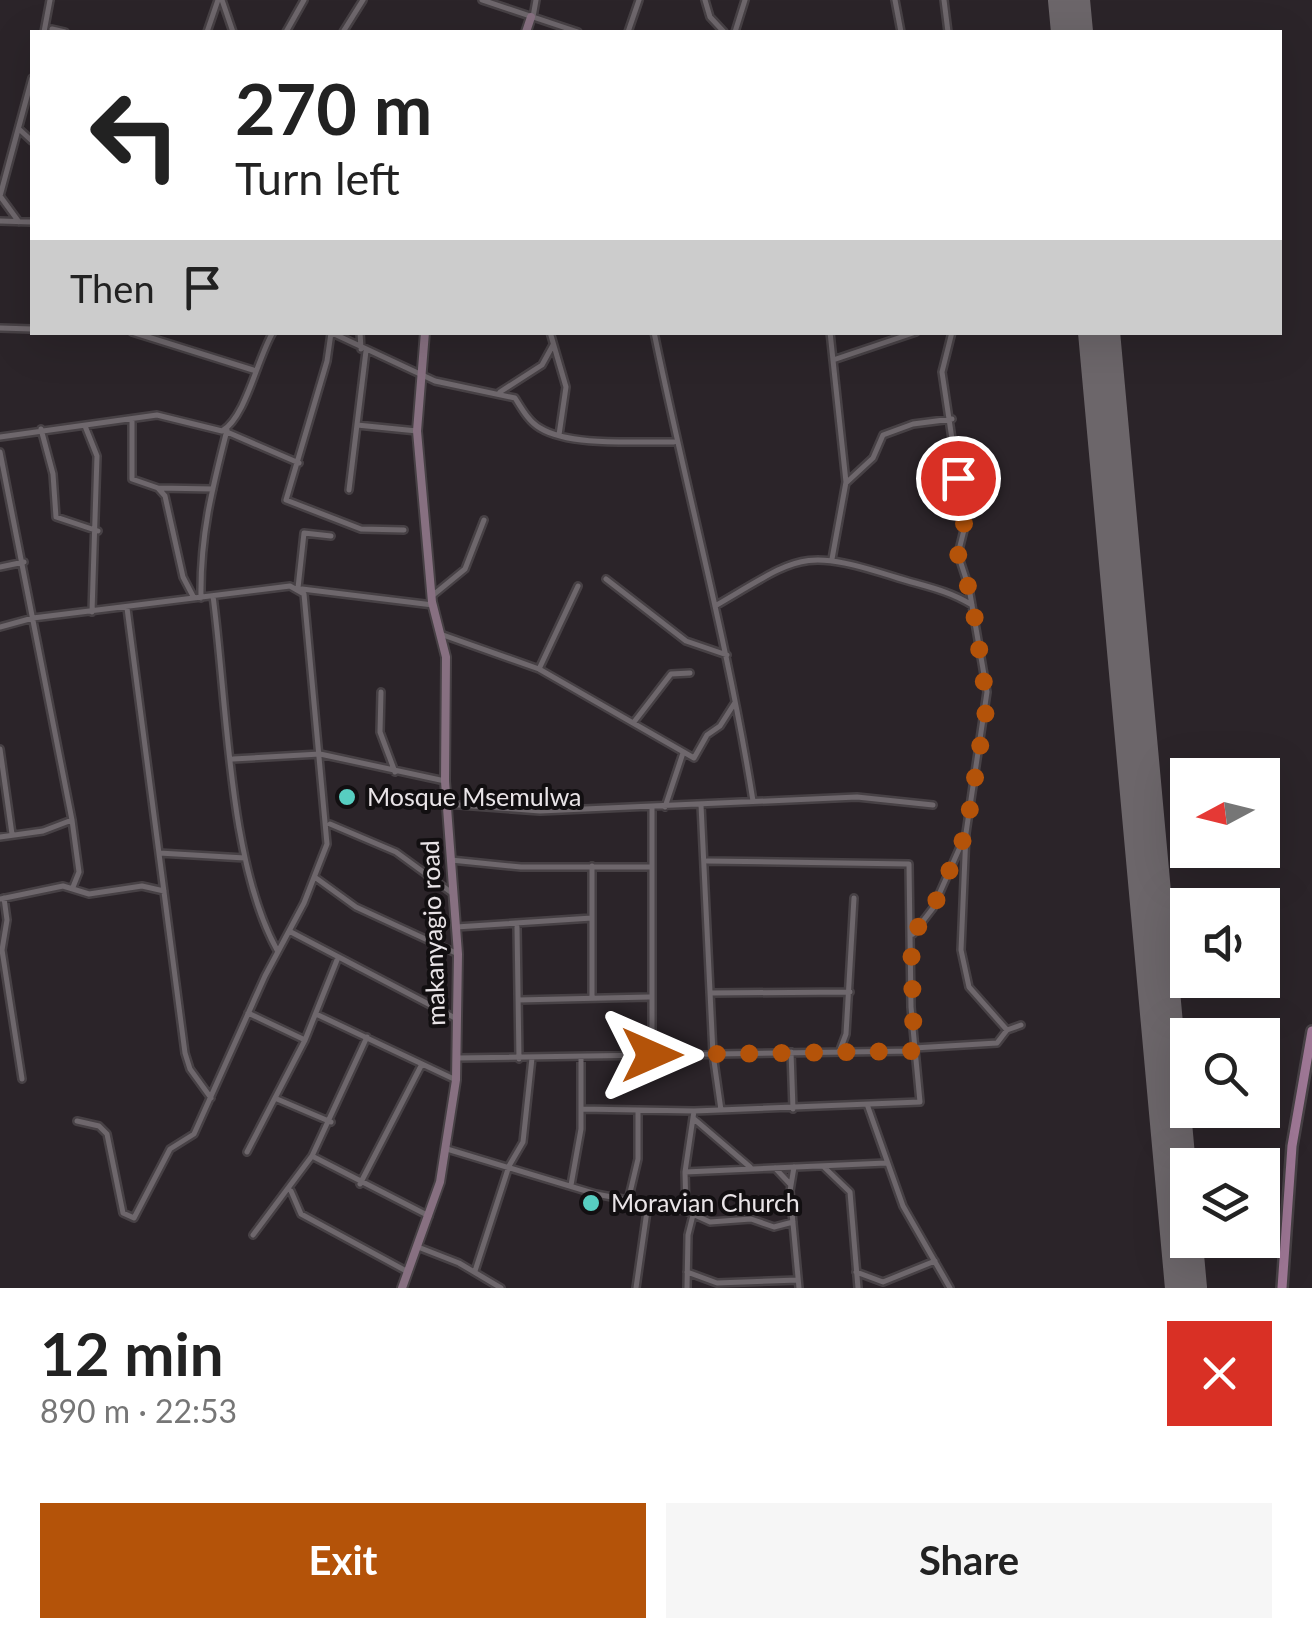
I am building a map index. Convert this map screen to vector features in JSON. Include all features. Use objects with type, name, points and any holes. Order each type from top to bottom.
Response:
[{"type":"main road","points":[[1282,1288],[1292,1146],[1312,1031]]},
{"type":"street","points":[[44,30],[50,0]]},
{"type":"street","points":[[208,30],[220,0]]},
{"type":"street","points":[[220,0],[231,30]]},
{"type":"street","points":[[287,30],[303,2],[295,0]]},
{"type":"street","points":[[344,30],[363,0]]},
{"type":"street","points":[[482,0],[572,30]]},
{"type":"street","points":[[527,30],[536,0]]},
{"type":"street","points":[[629,30],[639,0]]},
{"type":"street","points":[[705,0],[710,16],[722,30]]},
{"type":"street","points":[[736,30],[745,0]]},
{"type":"street","points":[[895,0],[901,30]]},
{"type":"street","points":[[944,0],[948,30]]},
{"type":"street","points":[[46,23],[53,30]]},
{"type":"street","points":[[19,222],[0,196],[30,86]]},
{"type":"street","points":[[19,129],[30,138]]},
{"type":"street","points":[[0,221],[30,222]]},
{"type":"street","points":[[0,328],[30,329]]},
{"type":"street","points":[[142,335],[254,370]]},
{"type":"street","points":[[198,598],[203,521],[227,430],[241,408],[254,370],[272,335]]},
{"type":"street","points":[[330,335],[299,463],[286,497],[290,504],[360,529],[404,530]]},
{"type":"street","points":[[334,335],[454,387],[514,398],[532,422],[558,434],[597,440],[674,442]]},
{"type":"street","points":[[349,490],[364,350],[361,335]]},
{"type":"street","name":"makanyagio road","points":[[402,1288],[430,1216],[447,1150],[456,1080],[458,1019],[458,954],[445,781],[443,635],[432,600],[418,431],[425,335]]},
{"type":"street","points":[[551,335],[566,388],[558,434]]},
{"type":"street","points":[[655,335],[674,442],[736,701],[753,801]]},
{"type":"street","points":[[831,335],[846,483],[832,559]]},
{"type":"street","points":[[836,358],[907,335]]},
{"type":"street","points":[[951,335],[942,372],[965,526],[958,554],[972,606],[987,704],[966,833],[960,913],[964,970],[978,1000],[1007,1030]]},
{"type":"street","points":[[498,393],[542,365],[553,346]]},
{"type":"street","points":[[0,436],[156,415],[216,432],[227,430],[299,463]]},
{"type":"street","points":[[132,419],[132,479],[158,488],[214,489]]},
{"type":"street","points":[[846,483],[873,458],[883,434],[952,419]]},
{"type":"street","points":[[356,425],[418,431]]},
{"type":"street","points":[[85,426],[97,456],[98,531],[92,612]]},
{"type":"street","points":[[41,430],[53,474],[56,518],[98,531]]},
{"type":"street","points":[[0,452],[72,820],[78,872],[73,886]]},
{"type":"street","points":[[158,488],[170,508],[183,577],[198,598]]},
{"type":"street","points":[[0,508],[13,505]]},
{"type":"street","points":[[0,627],[32,618],[300,588],[432,600],[466,569],[484,520]]},
{"type":"street","points":[[77,1121],[99,1126],[107,1134],[124,1214],[131,1218],[170,1149],[194,1134],[278,950],[316,878],[328,823],[300,588],[304,533],[331,536]]},
{"type":"street","points":[[715,606],[782,566],[810,558],[832,559],[935,588],[972,606]]},
{"type":"street","points":[[0,568],[24,562]]},
{"type":"street","points":[[606,580],[686,641],[726,655]]},
{"type":"street","points":[[539,669],[578,586]]},
{"type":"street","points":[[212,596],[245,858],[262,919],[278,950]]},
{"type":"street","points":[[126,608],[185,1053],[190,1069],[212,1098]]},
{"type":"street","points":[[443,635],[539,669],[697,756],[706,735],[720,726],[736,701]]},
{"type":"street","points":[[634,722],[668,676],[690,673]]},
{"type":"street","points":[[380,692],[380,732],[395,772]]},
{"type":"street","points":[[0,749],[12,834]]},
{"type":"street","points":[[664,806],[684,752]]},
{"type":"street","points":[[233,759],[320,754],[445,781]]},
{"type":"street","points":[[446,804],[540,811],[857,797],[933,805]]},
{"type":"street","points":[[701,805],[707,861],[712,1054],[721,1110]]},
{"type":"street","points":[[652,806],[652,1055]]},
{"type":"street","points":[[0,836],[52,829],[72,820]]},
{"type":"street","points":[[328,823],[396,852],[452,893]]},
{"type":"street","points":[[911,936],[933,908],[966,833]]},
{"type":"street","points":[[160,853],[245,858]]},
{"type":"street","points":[[450,860],[521,867],[651,867]]},
{"type":"street","points":[[582,1108],[693,1115],[721,1110],[918,1104],[908,864],[707,861]]},
{"type":"street","points":[[592,866],[592,997]]},
{"type":"street","points":[[316,878],[356,907],[458,954]]},
{"type":"street","points":[[22,1079],[2,950],[8,920],[2,898],[73,886],[89,894],[142,886],[164,891]]},
{"type":"street","points":[[840,1050],[846,1034],[850,992],[854,898]]},
{"type":"street","points":[[455,928],[592,918]]},
{"type":"street","points":[[517,926],[519,1058]]},
{"type":"street","points":[[289,931],[337,960],[458,1019]]},
{"type":"street","points":[[247,1152],[306,1040],[337,960]]},
{"type":"street","points":[[710,993],[850,992]]},
{"type":"street","points":[[0,998],[12,997]]},
{"type":"street","points":[[518,1000],[649,997]]},
{"type":"street","points":[[248,1014],[306,1040]]},
{"type":"street","points":[[316,1014],[456,1080]]},
{"type":"street","points":[[456,1058],[914,1050],[997,1042],[1007,1030],[1021,1025]]},
{"type":"street","points":[[252,1234],[312,1156],[367,1037]]},
{"type":"street","points":[[792,1051],[793,1108]]},
{"type":"street","points":[[475,1271],[509,1166],[527,1126],[532,1058]]},
{"type":"street","points":[[571,1185],[582,1108],[581,1058]]},
{"type":"street","points":[[360,1184],[422,1064]]},
{"type":"street","points":[[706,1111],[718,1093]]},
{"type":"street","points":[[277,1099],[331,1122]]},
{"type":"street","points":[[868,1108],[913,1227],[950,1288]]},
{"type":"street","points":[[628,1200],[638,1159],[638,1112]]},
{"type":"street","points":[[693,1115],[753,1169]]},
{"type":"street","points":[[687,1288],[689,1213],[685,1172],[693,1115]]},
{"type":"street","points":[[447,1150],[628,1200],[676,1209],[715,1223],[752,1219],[774,1228],[793,1222]]},
{"type":"street","points":[[312,1156],[360,1184],[430,1216]]},
{"type":"street","points":[[685,1172],[886,1163]]},
{"type":"street","points":[[821,1165],[850,1192],[858,1288]]},
{"type":"street","points":[[794,1166],[790,1184],[799,1288]]},
{"type":"street","points":[[775,1168],[790,1184]]},
{"type":"street","points":[[290,1189],[301,1214],[408,1272]]},
{"type":"street","points":[[676,1209],[686,1197]]},
{"type":"street","points":[[636,1288],[648,1204]]},
{"type":"street","points":[[418,1247],[475,1271],[501,1288]]},
{"type":"street","points":[[856,1272],[873,1281],[892,1284],[935,1261]]},
{"type":"street","points":[[687,1272],[717,1282],[798,1280]]},
{"type":"taxiway","points":[[1157,964],[1170,963]]},
{"type":"runway","points":[[1069,0],[1072,30]]},
{"type":"runway","points":[[1099,335],[1186,1288]]},
{"type":"place","name":"Mosque Msemulwa","points":[[347,797]]},
{"type":"place","name":"Moravian Church","points":[[591,1203]]},
{"type":"route","points":[[652,1055],[914,1051],[911,936],[933,908],[966,833],[987,704],[972,599],[958,554],[965,531],[958,478]]}]
